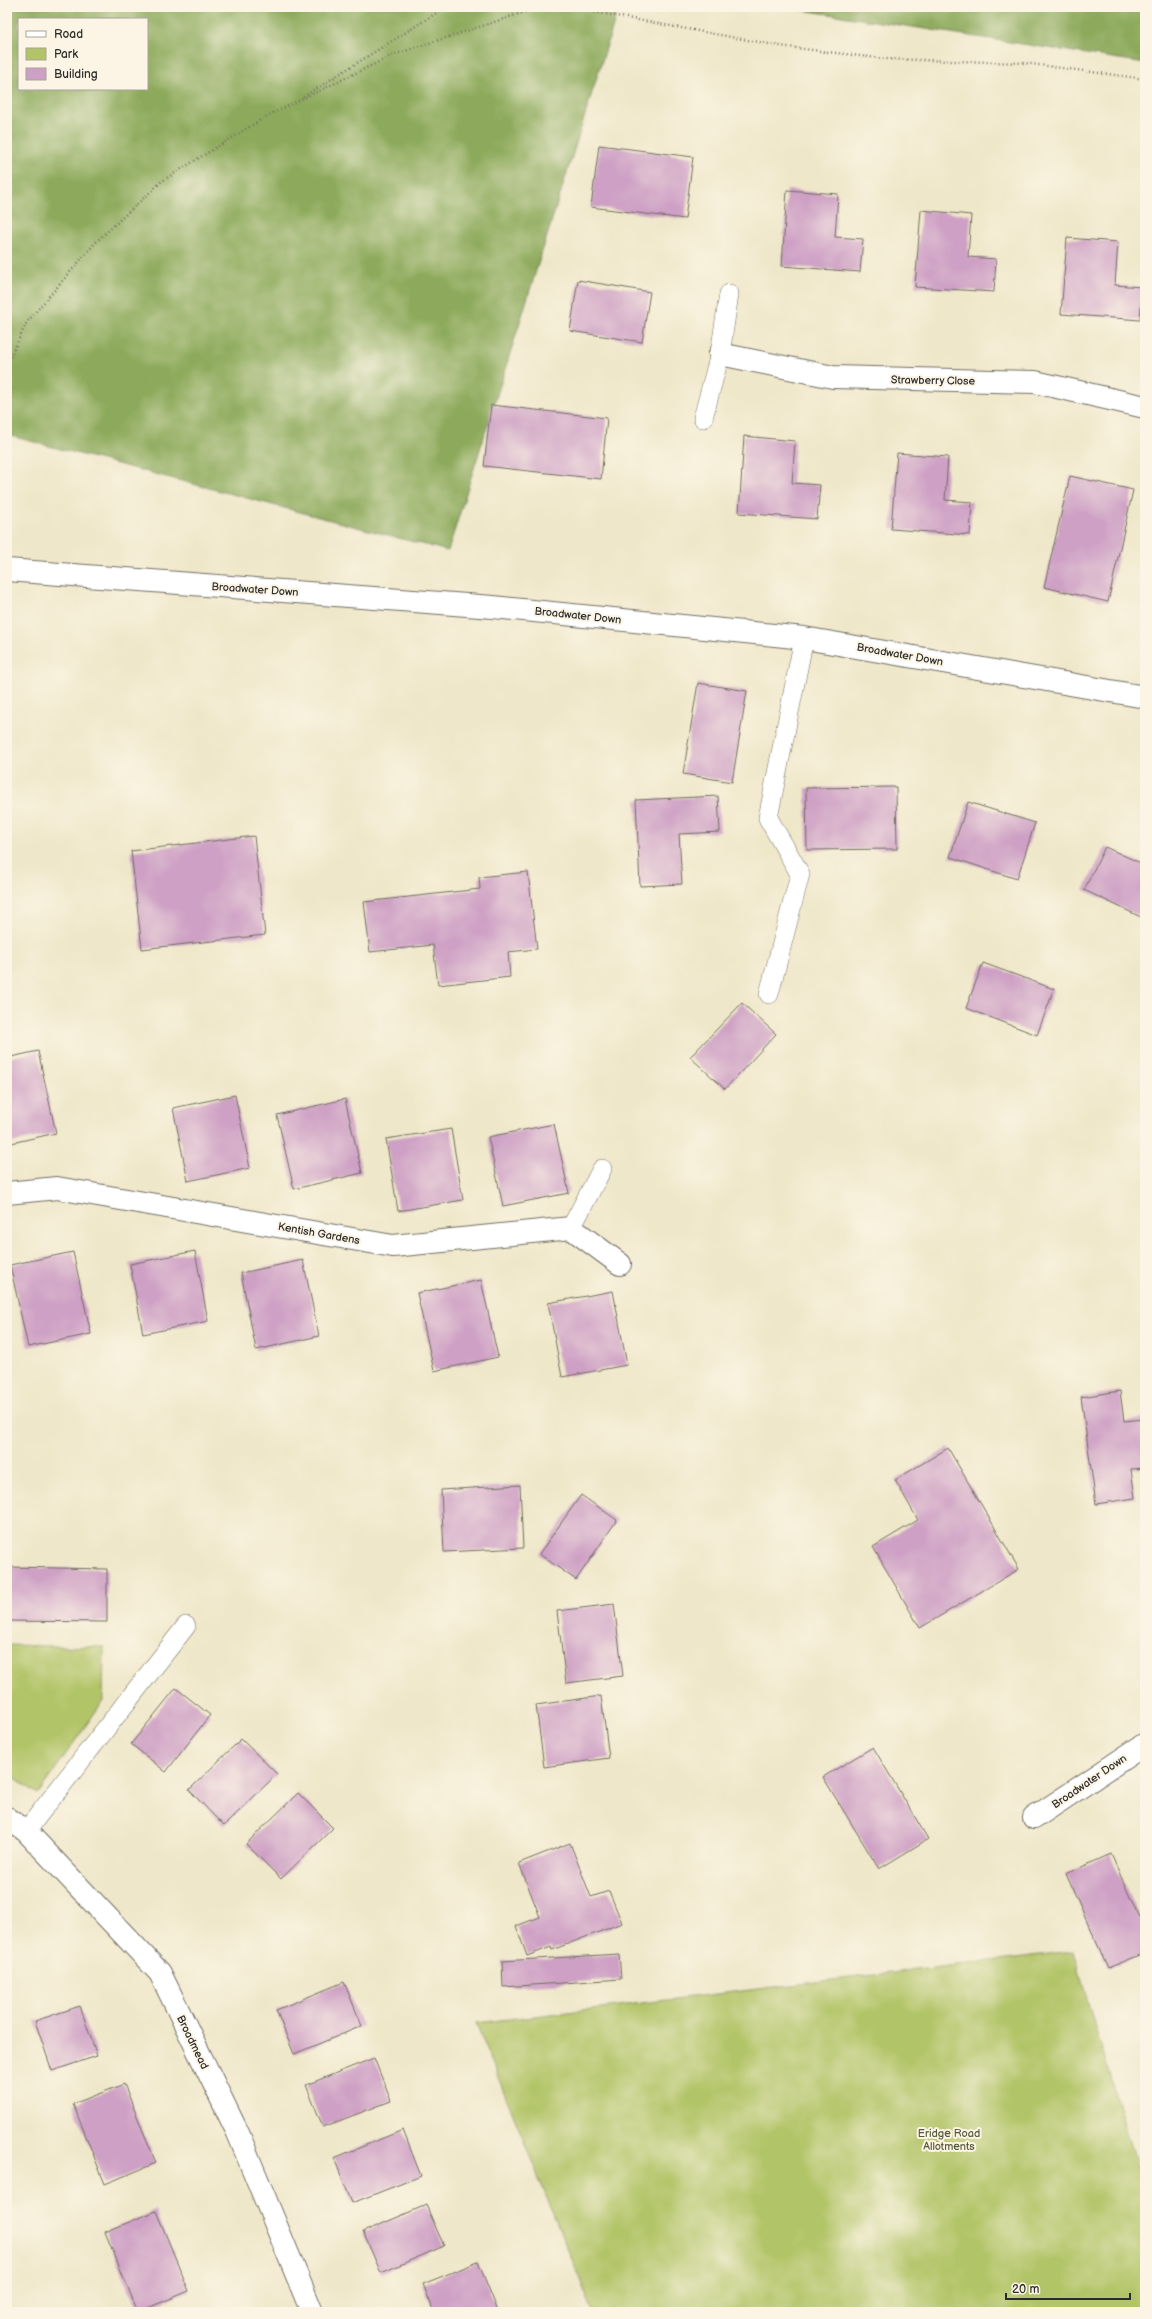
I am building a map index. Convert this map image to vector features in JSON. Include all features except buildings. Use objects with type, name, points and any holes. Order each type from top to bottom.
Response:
[{"type":"street","name":"Strawberry Close","points":[[720,354],[833,377],[1036,382],[1145,407]]},
{"type":"street","name":"Broadwater Down","points":[[7,570],[493,607],[804,638],[1145,697]]},
{"type":"street","name":"Kentish Gardens","points":[[7,1193],[57,1188],[394,1246],[571,1228]]},
{"type":"street","points":[[571,1228],[620,1264]]},
{"type":"street","name":"Broadwater Down","points":[[1034,1818],[1145,1744]]},
{"type":"street","name":"Broadmead","points":[[7,1818],[26,1832],[160,1973],[238,2133],[312,2312]]},
{"type":"lane","points":[[703,418],[720,354],[729,294]]},
{"type":"lane","points":[[769,994],[800,874],[768,818],[804,638]]},
{"type":"lane","points":[[571,1228],[602,1168]]},
{"type":"lane","points":[[26,1832],[186,1626]]},
{"type":"path","points":[[303,97],[446,7]]},
{"type":"path","points":[[7,364],[27,322],[96,242],[162,181],[267,116],[393,55],[540,7]]},
{"type":"path","points":[[567,7],[803,49],[885,59],[1024,64],[1145,79]]},
{"type":"green space","points":[[7,7],[619,7],[448,551],[7,435]]},
{"type":"green space","points":[[783,7],[1145,7],[1145,63]]},
{"type":"green space","points":[[7,1645],[104,1647],[103,1701],[38,1794],[7,1772]]},
{"type":"green space","name":"Eridge Road Allotments","points":[[1073,1951],[1145,2196],[1145,2312],[593,2312],[476,2023]]}]
